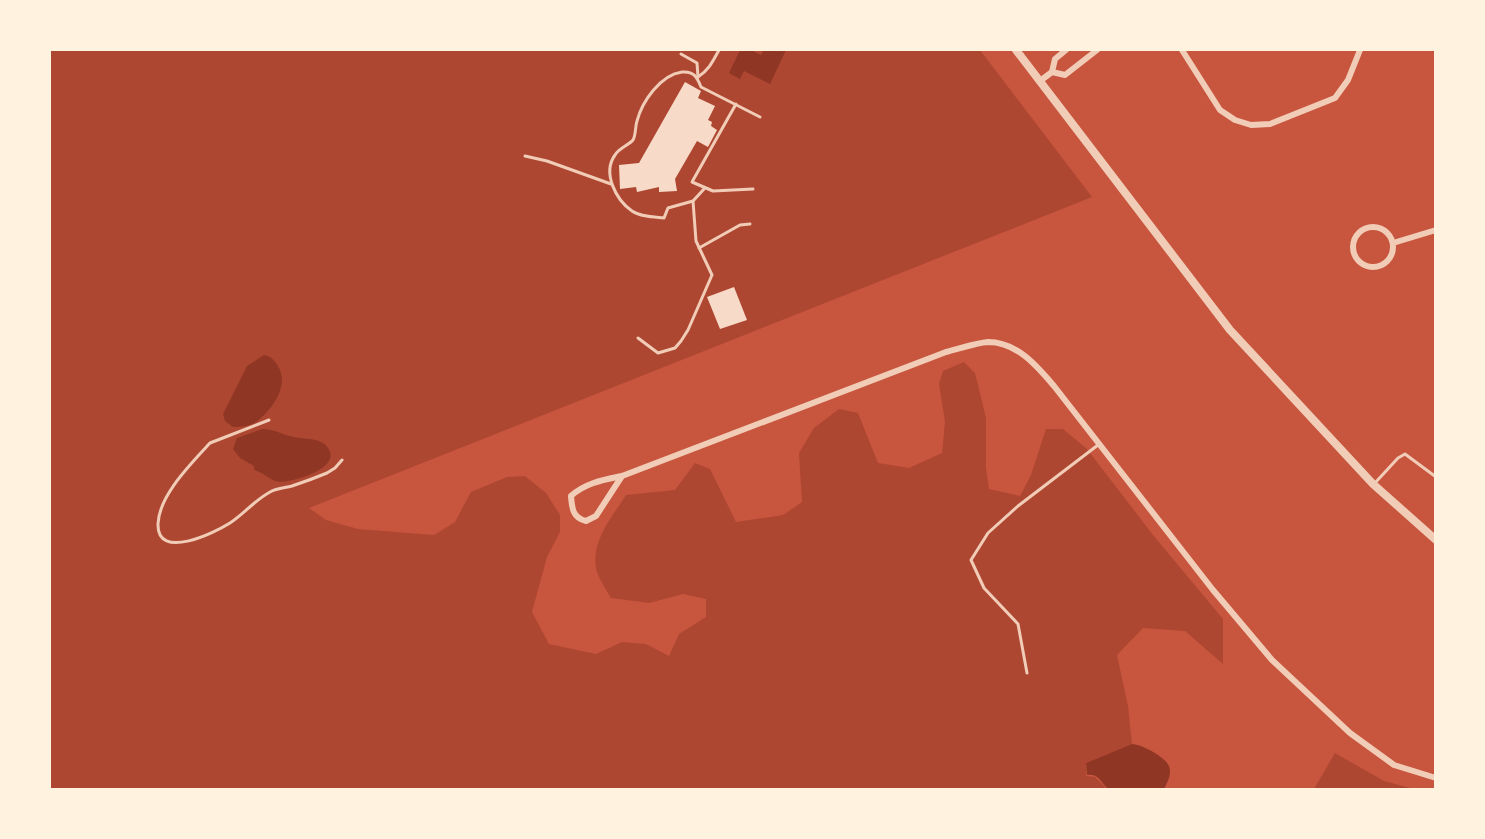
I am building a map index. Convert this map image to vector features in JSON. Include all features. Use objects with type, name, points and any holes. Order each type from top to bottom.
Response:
[{"type":"street","points":[[1016,50],[1230,330],[1374,485],[1436,540]]},
{"type":"street","points":[[1040,81],[1052,72],[1055,59],[1066,50]]},
{"type":"street","points":[[1052,72],[1065,75],[1097,50]]},
{"type":"street","points":[[1182,50],[1220,110],[1235,120],[1251,125],[1270,124],[1335,98],[1348,80],[1360,50]]},
{"type":"street","points":[[1367,228],[1380,228],[1386,231],[1393,243],[1392,256],[1382,266],[1369,267],[1358,261],[1354,255],[1356,236],[1367,228]]},
{"type":"street","points":[[1393,243],[1436,230]]},
{"type":"street","points":[[622,476],[596,516],[586,521],[579,519],[572,510],[571,496],[579,489],[594,482],[622,476],[946,352],[988,342],[1010,347],[1034,363],[1272,660],[1350,733],[1394,765],[1436,778]]},
{"type":"lane","points":[[698,77],[712,65],[719,50]]},
{"type":"lane","points":[[681,54],[697,63],[701,87],[760,117]]},
{"type":"lane","points":[[698,77],[693,73],[676,73],[658,85],[637,120],[633,140],[614,156],[610,168],[611,184],[621,200],[633,212],[642,215],[664,218],[668,208],[693,201],[704,189]]},
{"type":"lane","points":[[736,104],[692,182],[713,191],[753,189]]},
{"type":"lane","points":[[525,156],[547,161],[611,184]]},
{"type":"lane","points":[[638,338],[658,353],[675,348],[688,330],[711,275],[694,232],[693,201]]},
{"type":"lane","points":[[699,248],[740,225],[750,224]]},
{"type":"lane","points":[[269,420],[210,444],[203,450],[169,492],[163,505],[158,527],[165,540],[176,544],[219,529],[267,493],[327,473],[342,460]]},
{"type":"lane","points":[[1027,674],[1018,624],[984,588],[971,560],[988,533],[1018,506],[1099,444]]},
{"type":"lane","points":[[1374,485],[1398,458],[1405,454],[1436,477]]},
{"type":"shaded area","points":[[50,50],[980,50],[1092,197],[309,508],[326,520],[358,529],[434,535],[455,522],[471,492],[507,477],[525,476],[546,493],[560,515],[560,532],[547,557],[532,612],[549,644],[596,654],[622,642],[646,644],[669,656],[679,634],[706,617],[706,599],[683,594],[649,603],[611,598],[600,580],[595,558],[604,530],[626,495],[675,490],[695,463],[710,469],[736,522],[783,515],[802,502],[799,453],[814,428],[839,409],[858,413],[878,463],[909,468],[942,453],[945,422],[939,384],[943,371],[964,362],[975,373],[986,418],[986,468],[989,489],[1020,496],[1031,475],[1046,429],[1063,429],[1087,449],[1153,535],[1223,619],[1223,664],[1185,631],[1143,628],[1117,655],[1128,706],[1132,744],[1086,763],[1086,776],[1095,777],[1107,789],[50,789]]},
{"type":"shaded area","points":[[740,50],[751,50],[761,55],[764,50],[786,50],[770,84],[744,71],[740,79],[729,73]]},
{"type":"shaded area","points":[[264,355],[274,360],[281,374],[282,382],[278,397],[256,422],[233,427],[225,421],[223,414],[247,366]]},
{"type":"shaded area","points":[[262,429],[321,442],[330,452],[330,459],[326,465],[309,475],[289,481],[275,481],[254,470],[254,466],[240,458],[233,449],[237,438]]},
{"type":"shaded area","points":[[1132,744],[1141,746],[1161,757],[1168,764],[1170,772],[1164,789],[1108,789],[1097,777],[1087,775],[1086,763]]},
{"type":"shaded area","points":[[1335,753],[1384,781],[1414,789],[1314,789]]},
{"type":"building","points":[[685,82],[701,91],[698,98],[715,106],[708,120],[717,130],[708,147],[697,141],[675,179],[677,191],[659,192],[659,187],[637,192],[636,187],[620,189],[619,165],[639,163]]},
{"type":"building","points":[[734,287],[747,320],[720,329],[707,297]]}]
